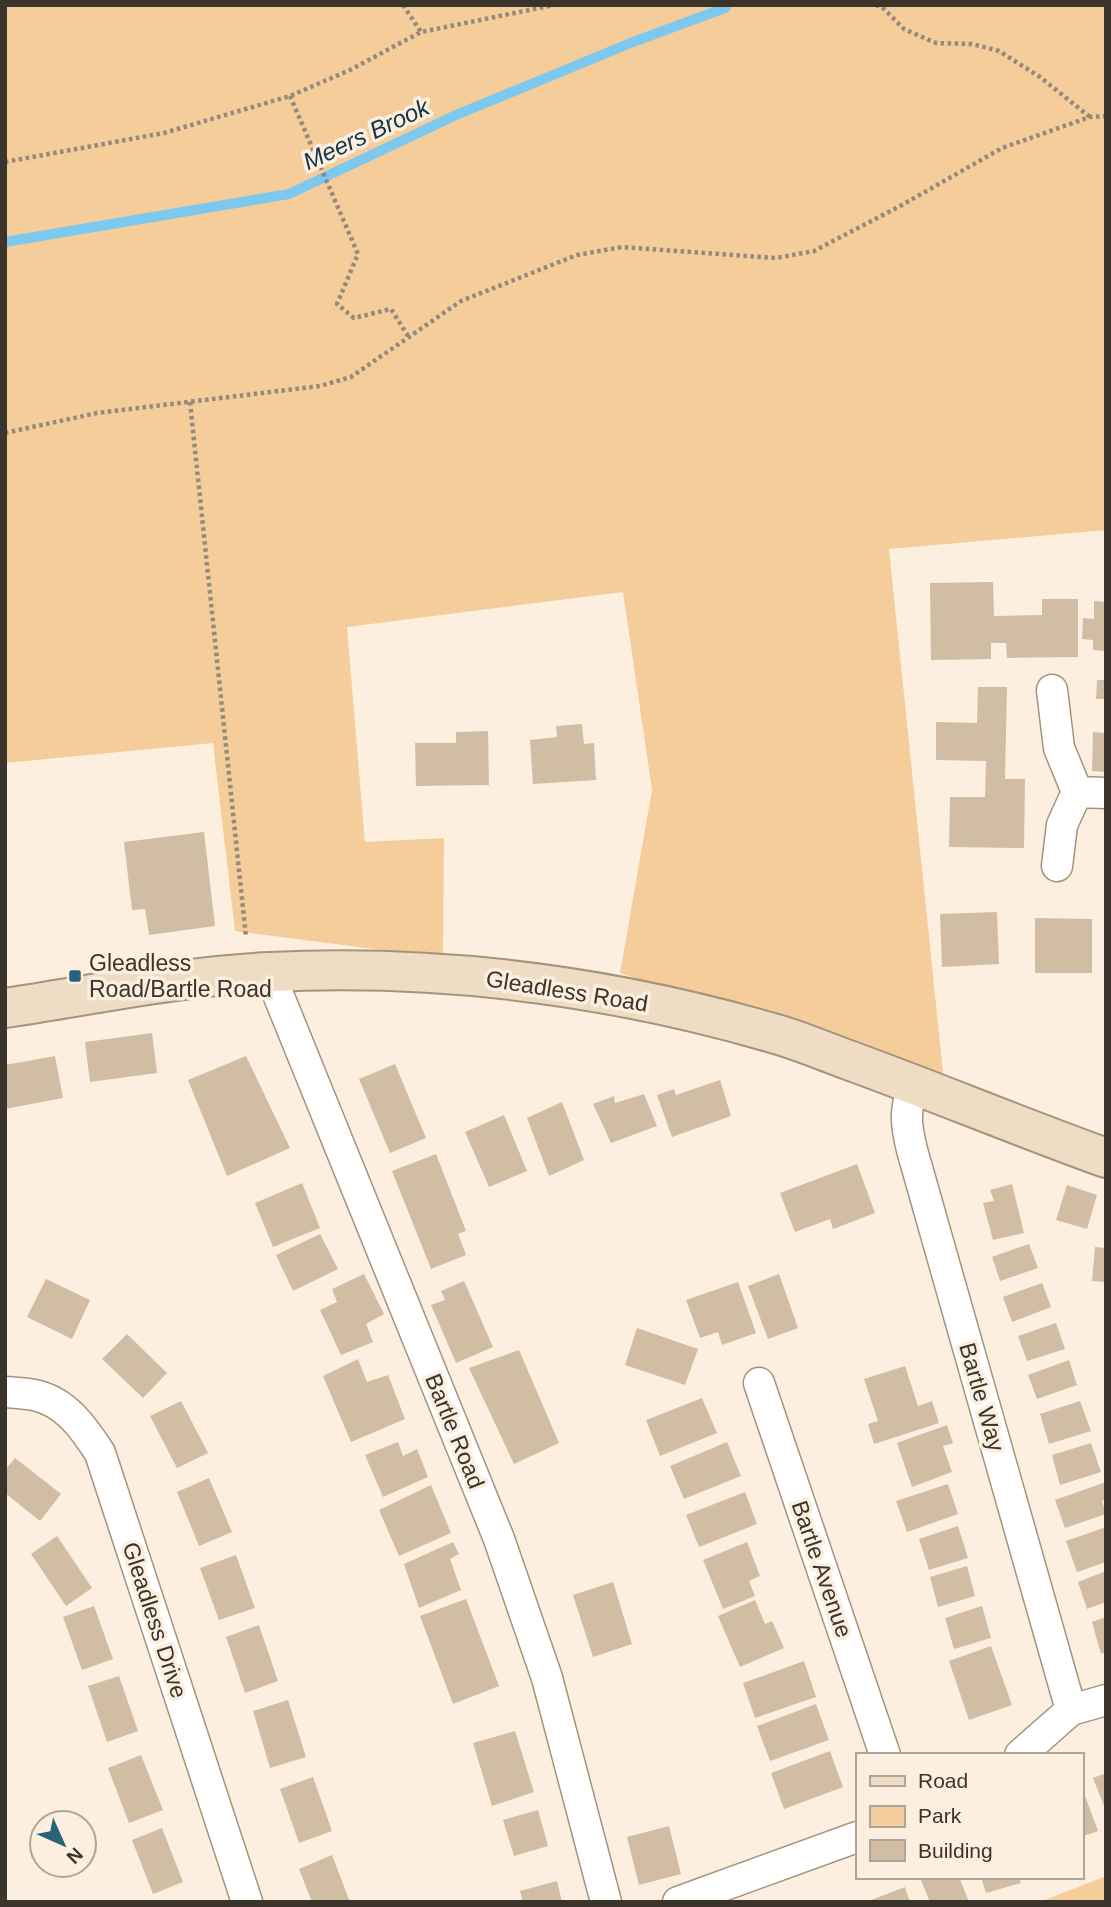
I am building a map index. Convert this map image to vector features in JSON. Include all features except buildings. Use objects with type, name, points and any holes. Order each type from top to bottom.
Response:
[{"type":"main road","name":"Gleadless Road","points":[[5,1008],[154,984],[259,973],[365,971],[515,980],[657,1004],[778,1035],[1106,1158]]},
{"type":"street","points":[[1052,690],[1059,748],[1091,793],[1062,825],[1057,866]]},
{"type":"street","name":"Bartle Road","points":[[259,973],[499,1539],[547,1678],[606,1902]]},
{"type":"street","name":"Bartle Way","points":[[914,1084],[907,1108],[907,1128],[1071,1710]]},
{"type":"street","name":"Bartle Avenue","points":[[759,1383],[884,1753]]},
{"type":"street","name":"Gleadless Drive","points":[[5,1392],[36,1395],[62,1407],[83,1427],[100,1453],[247,1902]]},
{"type":"street","points":[[1022,1753],[1071,1710],[1106,1700]]},
{"type":"street","points":[[678,1902],[856,1837]]},
{"type":"path","points":[[403,5],[421,32]]},
{"type":"path","points":[[5,162],[164,132],[290,96],[350,70],[421,32],[554,5]]},
{"type":"path","points":[[876,5],[904,29],[936,43],[972,44],[999,51],[1040,76],[1090,117]]},
{"type":"path","points":[[290,96],[358,254],[337,304],[355,318],[391,309],[408,336]]},
{"type":"path","points":[[5,433],[97,412],[320,386],[351,377],[461,301],[577,255],[622,247],[776,258],[814,251],[1002,148],[1090,117],[1106,116]]},
{"type":"path","points":[[190,402],[259,973]]},
{"type":"green space","points":[[5,5],[1106,5],[1106,530],[889,549],[944,1082],[620,973],[652,790],[623,592],[347,627],[365,842],[444,838],[443,958],[235,931],[213,743],[5,763]]},
{"type":"green space","points":[[1106,1876],[1106,1902],[1040,1902]]},
{"type":"waterway","name":"Meers Brook","points":[[5,242],[289,194],[456,115],[727,5]]},
{"type":"place","name":"Gleadless Road/Bartle Road","points":[[75,976]]}]
